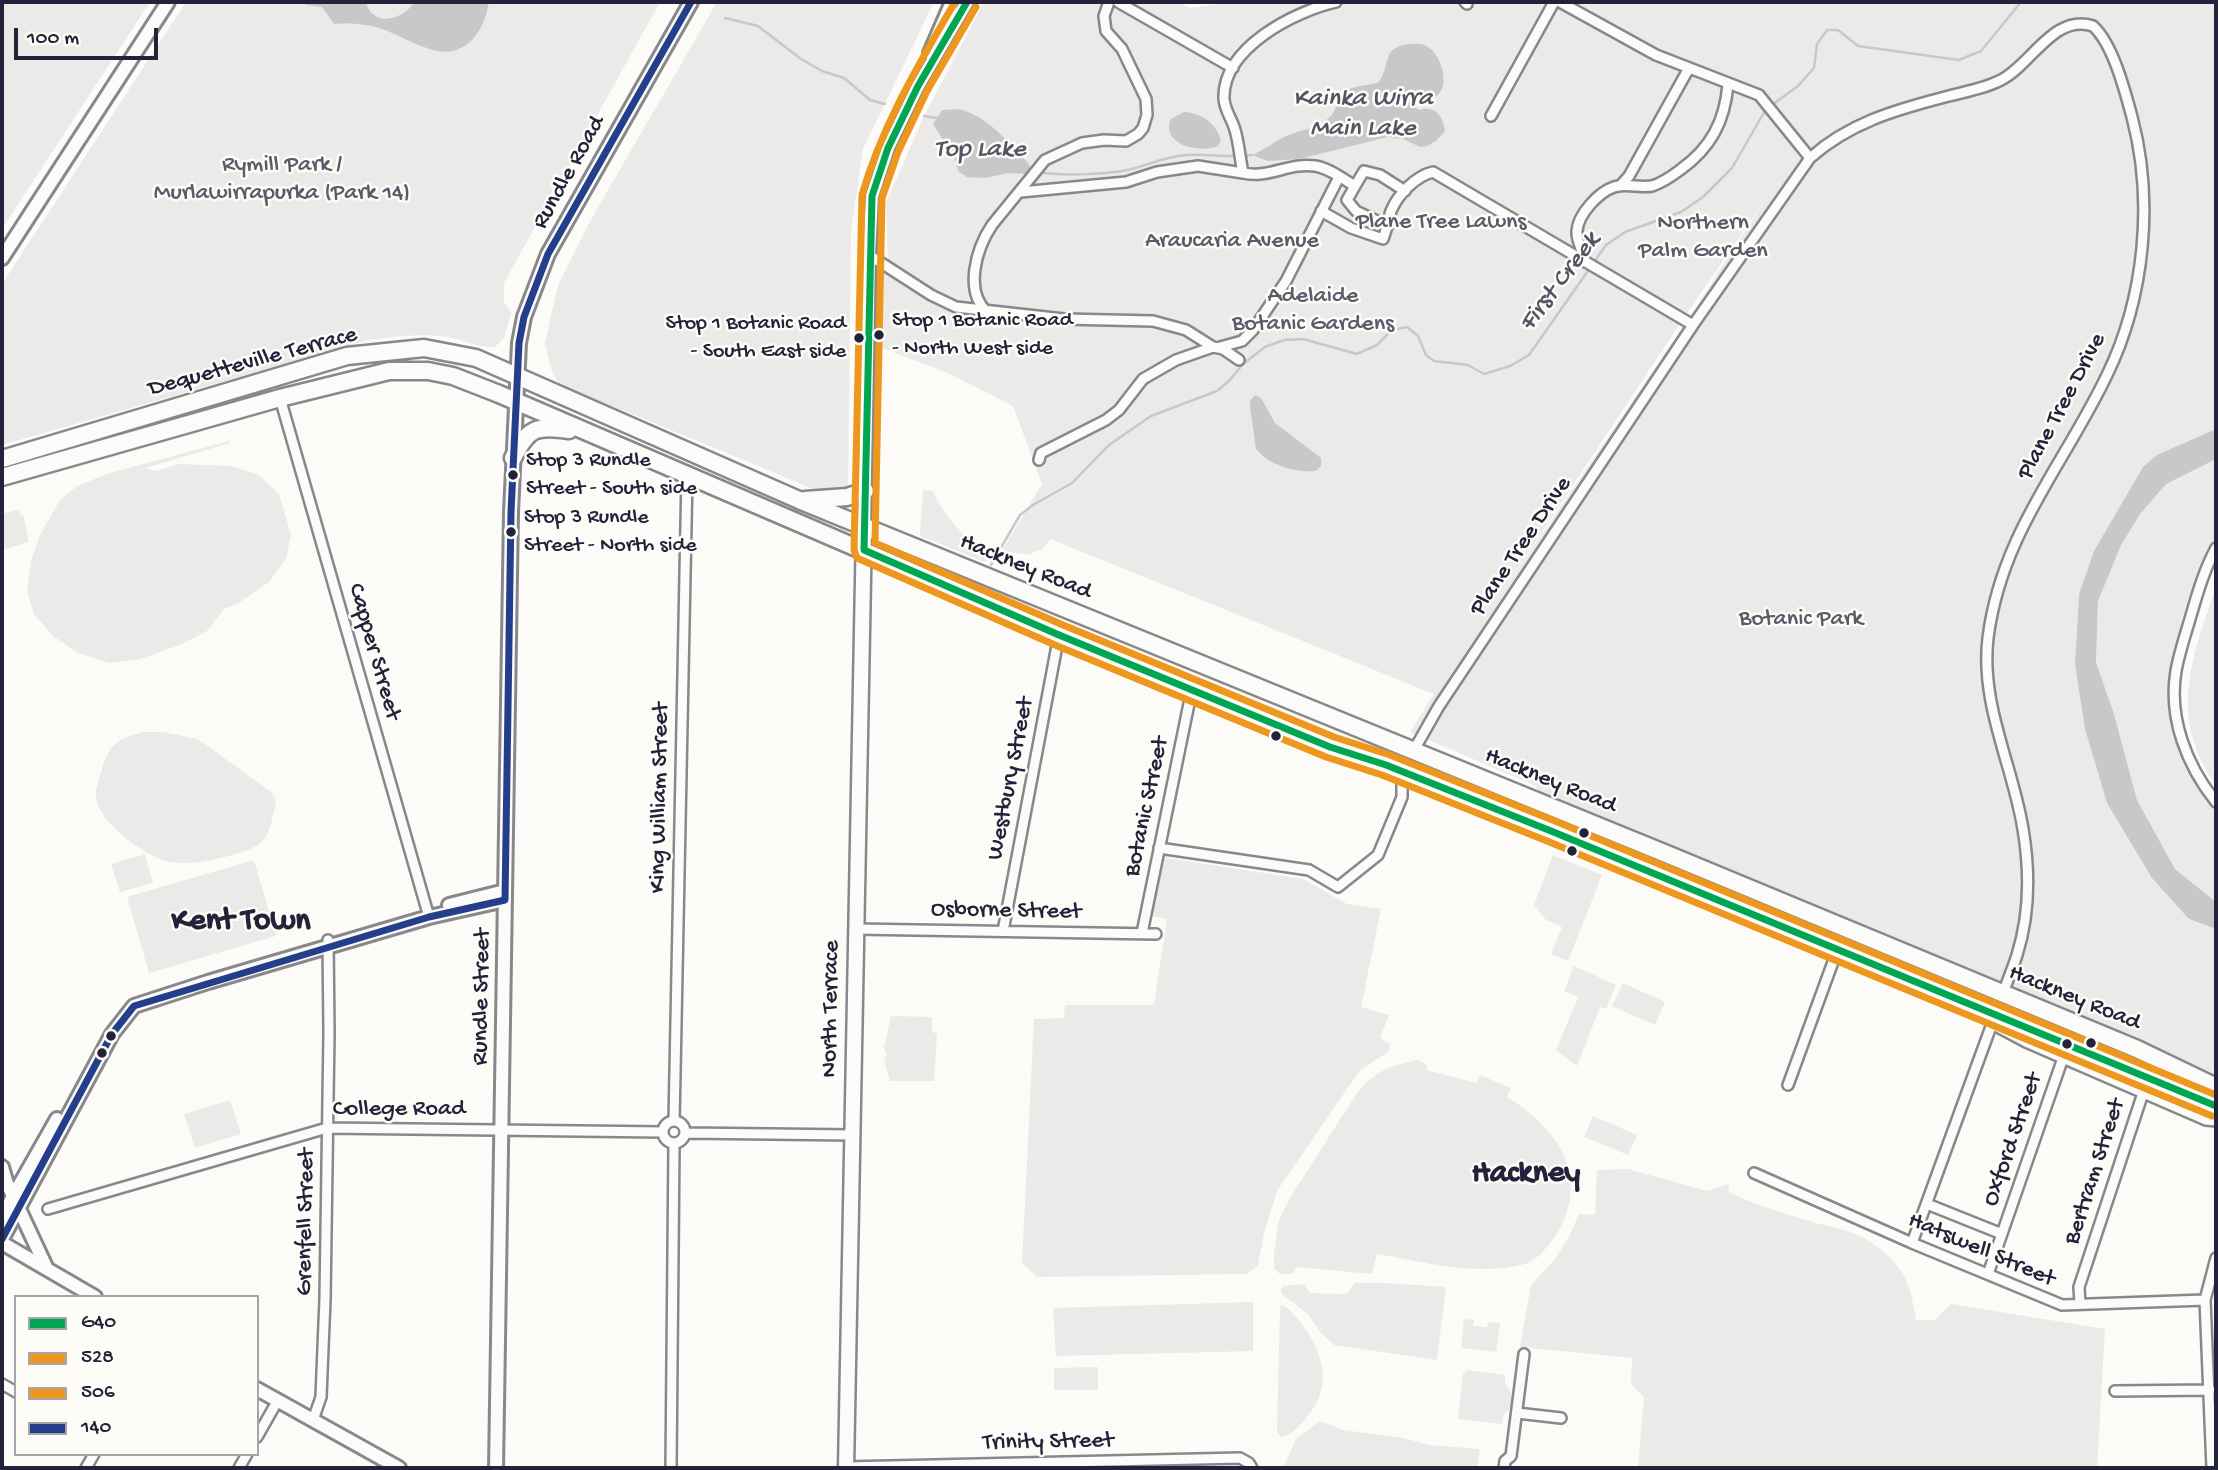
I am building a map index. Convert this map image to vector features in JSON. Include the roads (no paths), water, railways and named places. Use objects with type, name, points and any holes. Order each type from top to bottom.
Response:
[{"type":"highway","name":"Dequetteville Terrace","points":[[2,458],[347,356],[424,348],[476,358],[864,527]]},
{"type":"highway","name":"Dequetteville Terrace","points":[[2,477],[280,398],[389,371],[428,371],[453,376],[516,401],[864,550]]},
{"type":"highway","points":[[272,380],[280,398]]},
{"type":"highway","points":[[131,420],[138,439]]},
{"type":"highway","points":[[513,458],[522,440],[534,430],[548,427],[592,434]]},
{"type":"highway","points":[[687,475],[695,454]]},
{"type":"highway","points":[[799,500],[847,497],[865,491]]},
{"type":"highway","name":"Hackney Road","points":[[864,527],[1813,915],[2116,1041],[2216,1087]]},
{"type":"highway","name":"Hackney Road","points":[[864,550],[1059,635],[1330,747],[1421,779],[1550,831],[1837,951],[1993,1020],[2107,1062],[2216,1107]]},
{"type":"highway","points":[[1025,593],[1024,600],[1035,623]]},
{"type":"highway","points":[[1414,750],[1413,757],[1416,762],[1529,810],[1550,831]]},
{"type":"highway","points":[[1813,915],[1837,951]]},
{"type":"highway","points":[[2107,1062],[2116,1041]]},
{"type":"main road","points":[[2,258],[168,2]]},
{"type":"main road","name":"Rundle Road","points":[[516,401],[519,343],[524,317],[548,254],[691,2]]},
{"type":"main road","points":[[864,527],[869,255],[873,196],[888,148],[918,86],[952,2]]},
{"type":"main road","points":[[918,86],[967,2]]},
{"type":"main road","name":"Rundle Street","points":[[496,1468],[516,401]]},
{"type":"main road","name":"North Terrace","points":[[846,1468],[864,527]]},
{"type":"main road","points":[[92,1295],[2,1241],[16,1202],[113,1020],[132,998],[428,914],[505,895]]},
{"type":"main road","points":[[2,1167],[47,1269]]},
{"type":"main road","points":[[2,1216],[16,1202]]},
{"type":"main road","points":[[259,1390],[399,1468]]},
{"type":"street","points":[[962,308],[971,297],[978,256],[988,232],[1045,160],[1077,145],[1130,139],[1144,124],[1147,110],[1143,91],[1122,49],[1109,36],[1105,25],[1104,16],[1109,2]]},
{"type":"street","points":[[1118,2],[1228,65]]},
{"type":"street","points":[[1243,173],[1236,133],[1224,101],[1228,65],[1259,38],[1299,14],[1336,2]]},
{"type":"street","points":[[1491,116],[1557,2],[1656,55],[1759,95],[1810,158]]},
{"type":"street","name":"Plane Tree Drive","points":[[1414,750],[1439,706],[1693,325],[1810,158],[1823,146],[1871,118],[1998,82],[2021,67],[2063,27],[2080,23],[2093,26],[2108,49],[2124,88],[2134,126],[2141,165],[2143,211],[2139,265],[2128,321],[2107,375],[2042,487],[2011,550],[1991,618],[1987,642],[1989,684],[1997,731],[2023,828],[2028,869],[2024,924],[2018,953],[2003,995]]},
{"type":"street","points":[[1589,264],[1577,239],[1578,224],[1600,195],[1620,186],[1629,176],[1689,68]]},
{"type":"street","points":[[1620,186],[1642,187],[1658,183],[1676,173],[1699,154],[1720,125],[1728,84]]},
{"type":"street","points":[[1021,191],[1126,182],[1157,172],[1198,166],[1261,175],[1310,165],[1320,167],[1355,186]]},
{"type":"street","points":[[1388,226],[1354,209],[1347,200],[1364,171],[1380,174],[1405,191]]},
{"type":"street","points":[[1321,211],[1351,228],[1383,239],[1393,207],[1419,178],[1433,172],[1693,325]]},
{"type":"street","points":[[1038,460],[1041,453],[1089,431],[1111,416],[1149,375],[1186,356],[1242,341],[1253,330],[1290,274],[1339,177]]},
{"type":"street","points":[[869,255],[933,296],[962,308],[1064,319],[1153,321],[1186,330],[1239,360]]},
{"type":"street","points":[[974,284],[976,299],[987,312]]},
{"type":"street","name":"Capper Street","points":[[280,398],[428,914]]},
{"type":"street","name":"King William Street","points":[[674,1121],[687,475]]},
{"type":"street","points":[[2216,548],[2203,579],[2182,648],[2175,673],[2174,695],[2179,733],[2187,755],[2204,787],[2216,802]]},
{"type":"street","name":"Westbury Street","points":[[1003,931],[1059,635]]},
{"type":"street","name":"Botanic Street","points":[[1142,933],[1192,689]]},
{"type":"street","points":[[1402,772],[1402,797]]},
{"type":"street","points":[[1159,848],[1309,870],[1338,887],[1378,855],[1402,797],[1421,779]]},
{"type":"street","name":"Osborne Street","points":[[856,929],[1156,934]]},
{"type":"street","name":"Grenfell Street","points":[[313,1420],[321,1396],[328,944]]},
{"type":"street","points":[[1788,1085],[1837,951]]},
{"type":"street","points":[[1912,1243],[1993,1020]]},
{"type":"street","name":"Hackney Road","points":[[1993,1020],[2063,1058],[2206,1120],[2216,1121]]},
{"type":"street","name":"Oxford Street","points":[[1988,1274],[2063,1058]]},
{"type":"street","name":"Bertram Street","points":[[2080,1304],[2079,1287],[2143,1093]]},
{"type":"street","points":[[674,1121],[683,1125],[686,1133],[681,1142],[674,1144],[665,1139],[663,1132],[665,1126],[674,1121]]},
{"type":"street","name":"College Road","points":[[48,1209],[327,1128],[663,1132]]},
{"type":"street","points":[[686,1133],[852,1135]]},
{"type":"street","points":[[671,1468],[674,1144]]},
{"type":"street","name":"Hatswell Street","points":[[1754,1173],[1912,1243],[2062,1305],[2205,1300]]},
{"type":"street","points":[[1927,1204],[2002,1234]]},
{"type":"street","points":[[2212,1468],[2205,1300],[2216,1258]]},
{"type":"street","points":[[1504,1468],[1505,1461],[1511,1456],[1524,1354]]},
{"type":"street","points":[[2115,1391],[2210,1391]]},
{"type":"street","points":[[259,1433],[278,1400]]},
{"type":"street","points":[[1517,1413],[1561,1419]]},
{"type":"street","name":"Trinity Street","points":[[846,1468],[1240,1458],[1250,1466]]},
{"type":"water","points":[[304,2],[366,2],[375,15],[389,18],[403,13],[414,2],[489,2],[482,25],[470,42],[451,51],[440,51],[376,27],[352,23],[334,24],[322,7],[306,5]]},
{"type":"water","name":"Kainka Wirra Main Lake","points":[[1409,44],[1420,44],[1433,51],[1442,68],[1444,78],[1438,95],[1417,100],[1414,106],[1419,110],[1434,110],[1440,116],[1445,131],[1436,141],[1420,147],[1403,139],[1388,137],[1299,159],[1268,161],[1252,155],[1286,136],[1326,121],[1333,114],[1343,93],[1354,87],[1379,82],[1390,53]]},
{"type":"water","name":"Top Lake","points":[[959,109],[989,124],[1006,139],[1029,164],[1026,174],[1008,173],[985,178],[967,177],[958,171],[955,159],[933,124],[942,110]]},
{"type":"water","points":[[1184,112],[1196,114],[1212,124],[1221,140],[1218,146],[1192,148],[1176,141],[1169,128],[1171,119]]},
{"type":"water","points":[[1255,395],[1261,398],[1275,423],[1321,458],[1321,466],[1316,471],[1284,467],[1268,460],[1256,449],[1250,406]]},
{"type":"water","points":[[2216,429],[2216,459],[2166,484],[2140,514],[2121,545],[2098,601],[2096,662],[2114,714],[2137,800],[2175,869],[2216,902],[2216,929],[2189,919],[2152,878],[2107,803],[2085,729],[2075,664],[2079,594],[2094,551],[2143,467],[2157,455]]},
{"type":"waterway","name":"First Creek","points":[[1772,105],[1798,86],[1814,68],[1817,44],[1827,30],[1838,30],[1858,46],[1959,60],[1981,51],[2021,2]]},
{"type":"waterway","points":[[725,18],[758,26],[801,59],[822,71],[844,78],[870,100],[885,104]]},
{"type":"waterway","name":"First Creek","points":[[991,565],[1020,515],[1072,483],[1109,445],[1151,416],[1217,391],[1243,364],[1265,347],[1284,340],[1303,339],[1357,354],[1377,345],[1392,330],[1407,327],[1418,336],[1426,355],[1434,361],[1468,365],[1484,374],[1510,366],[1529,355],[1606,245],[1625,232],[1681,212],[1703,197],[1732,168],[1766,109]]},
{"type":"waterway","points":[[924,116],[937,118]]},
{"type":"waterway","points":[[1038,172],[1101,173],[1125,170],[1180,156],[1252,155]]},
{"type":"place","name":"Stop 1 Botanic Road - North West side","points":[[879,335]]},
{"type":"place","name":"Stop 1 Botanic Road - South East side","points":[[859,338]]},
{"type":"place","name":"Stop 3 Rundle Street - South side","points":[[513,475]]},
{"type":"place","name":"Stop 3 Rundle Street - North side","points":[[511,532]]},
{"type":"district","name":"Kent Town","points":[[241,923]]},
{"type":"district","name":"Hackney","points":[[1526,1175]]},
{"type":"park label","name":"Rymill Park / Murlawirrapurka (Park 14)","points":[[282,180]]},
{"type":"park label","name":"Plane Tree Lawns","points":[[1441,223]]},
{"type":"park label","name":"Northern Palm Garden","points":[[1703,238]]},
{"type":"park label","name":"Araucaria Avenue","points":[[1232,242]]},
{"type":"park label","name":"Adelaide Botanic Gardens","points":[[1313,311]]},
{"type":"park label","name":"Botanic Park","points":[[1801,620]]}]
